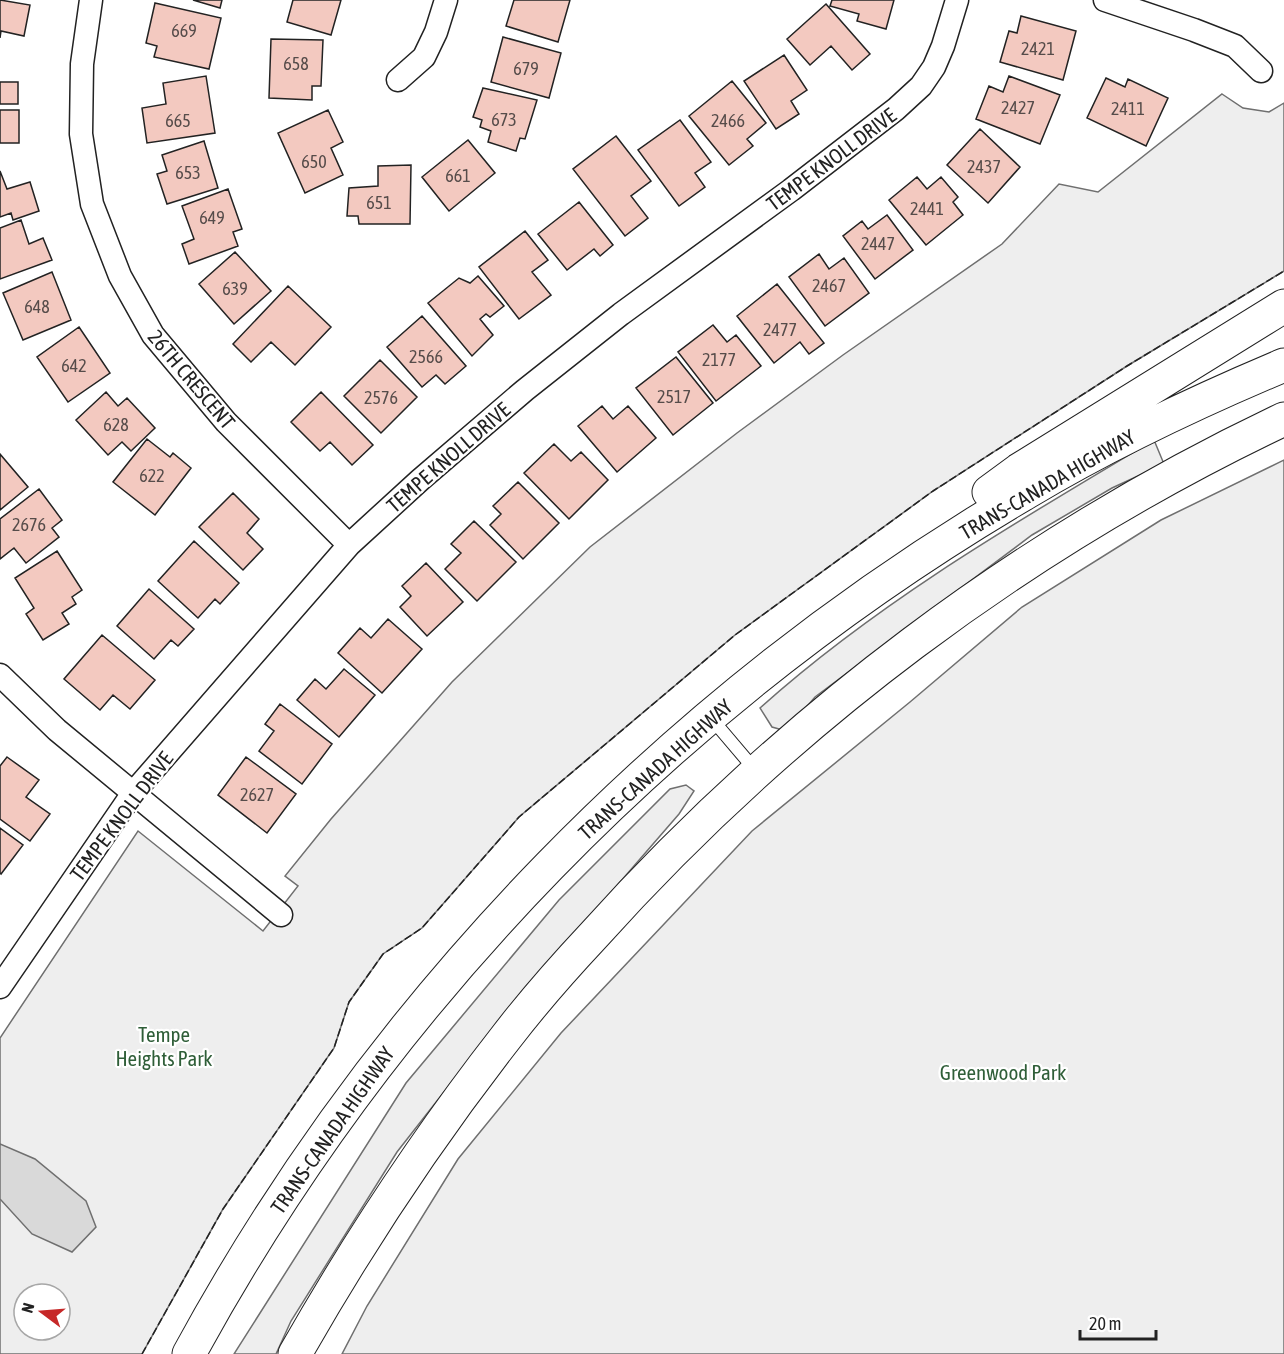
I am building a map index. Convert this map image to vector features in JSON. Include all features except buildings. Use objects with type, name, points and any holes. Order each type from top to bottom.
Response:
[{"type":"highway","points":[[777,662],[904,557],[1019,470],[1284,306]]},
{"type":"highway","name":"TRANS-CANADA HIGHWAY","points":[[189,1354],[215,1305],[271,1215],[325,1135],[392,1044],[464,958],[566,849],[645,774],[777,662],[857,601],[941,545],[1028,491],[1116,443],[1207,398],[1284,365]]},
{"type":"highway","points":[[295,1354],[347,1264],[397,1186],[508,1034],[628,897],[756,771],[822,714],[898,654],[979,596],[1141,492],[1231,444],[1284,419]]},
{"type":"street","name":"26TH CRESCENT","points":[[91,0],[82,64],[81,134],[92,204],[120,276],[153,335],[226,422],[349,545]]},
{"type":"street","points":[[398,80],[424,57],[436,32],[446,0]]},
{"type":"street","name":"TEMPE KNOLL DRIVE","points":[[0,987],[133,793],[349,545],[420,480],[525,390],[621,314],[896,110],[921,86],[934,67],[957,0]]},
{"type":"street","points":[[1106,0],[1235,46],[1261,71]]},
{"type":"street","points":[[0,675],[57,730],[281,915]]},
{"type":"lane","points":[[710,717],[756,771]]},
{"type":"green space","name":"Tempe Heights Park","points":[[1222,94],[1243,108],[1269,112],[1284,103],[1284,271],[1127,366],[933,491],[735,635],[519,817],[422,928],[383,954],[349,1002],[334,1048],[223,1209],[142,1354],[0,1354],[0,1038],[138,831],[263,931],[298,886],[285,876],[331,819],[452,682],[590,547],[737,433],[843,355],[1002,244],[1059,184],[1098,192]]},
{"type":"green space","points":[[1154,440],[1164,464],[1112,488],[1032,535],[815,697],[786,731],[772,727],[760,708],[852,633],[1001,532]]},
{"type":"green space","name":"Greenwood Park","points":[[1284,460],[1284,1354],[342,1354],[367,1306],[458,1159],[561,1033],[752,831],[1022,607],[1161,520]]},
{"type":"green space","points":[[686,785],[694,791],[679,814],[498,1023],[397,1152],[291,1321],[276,1354],[234,1354],[406,1083],[559,900],[670,789]]},
{"type":"shaded area","points":[[0,1144],[35,1159],[86,1201],[96,1227],[72,1252],[32,1234],[0,1199]]},
{"type":"fence","points":[[142,1354],[223,1209],[334,1048],[349,1002],[383,954],[422,928],[519,817],[735,635],[933,491],[1127,366],[1284,271]]}]
